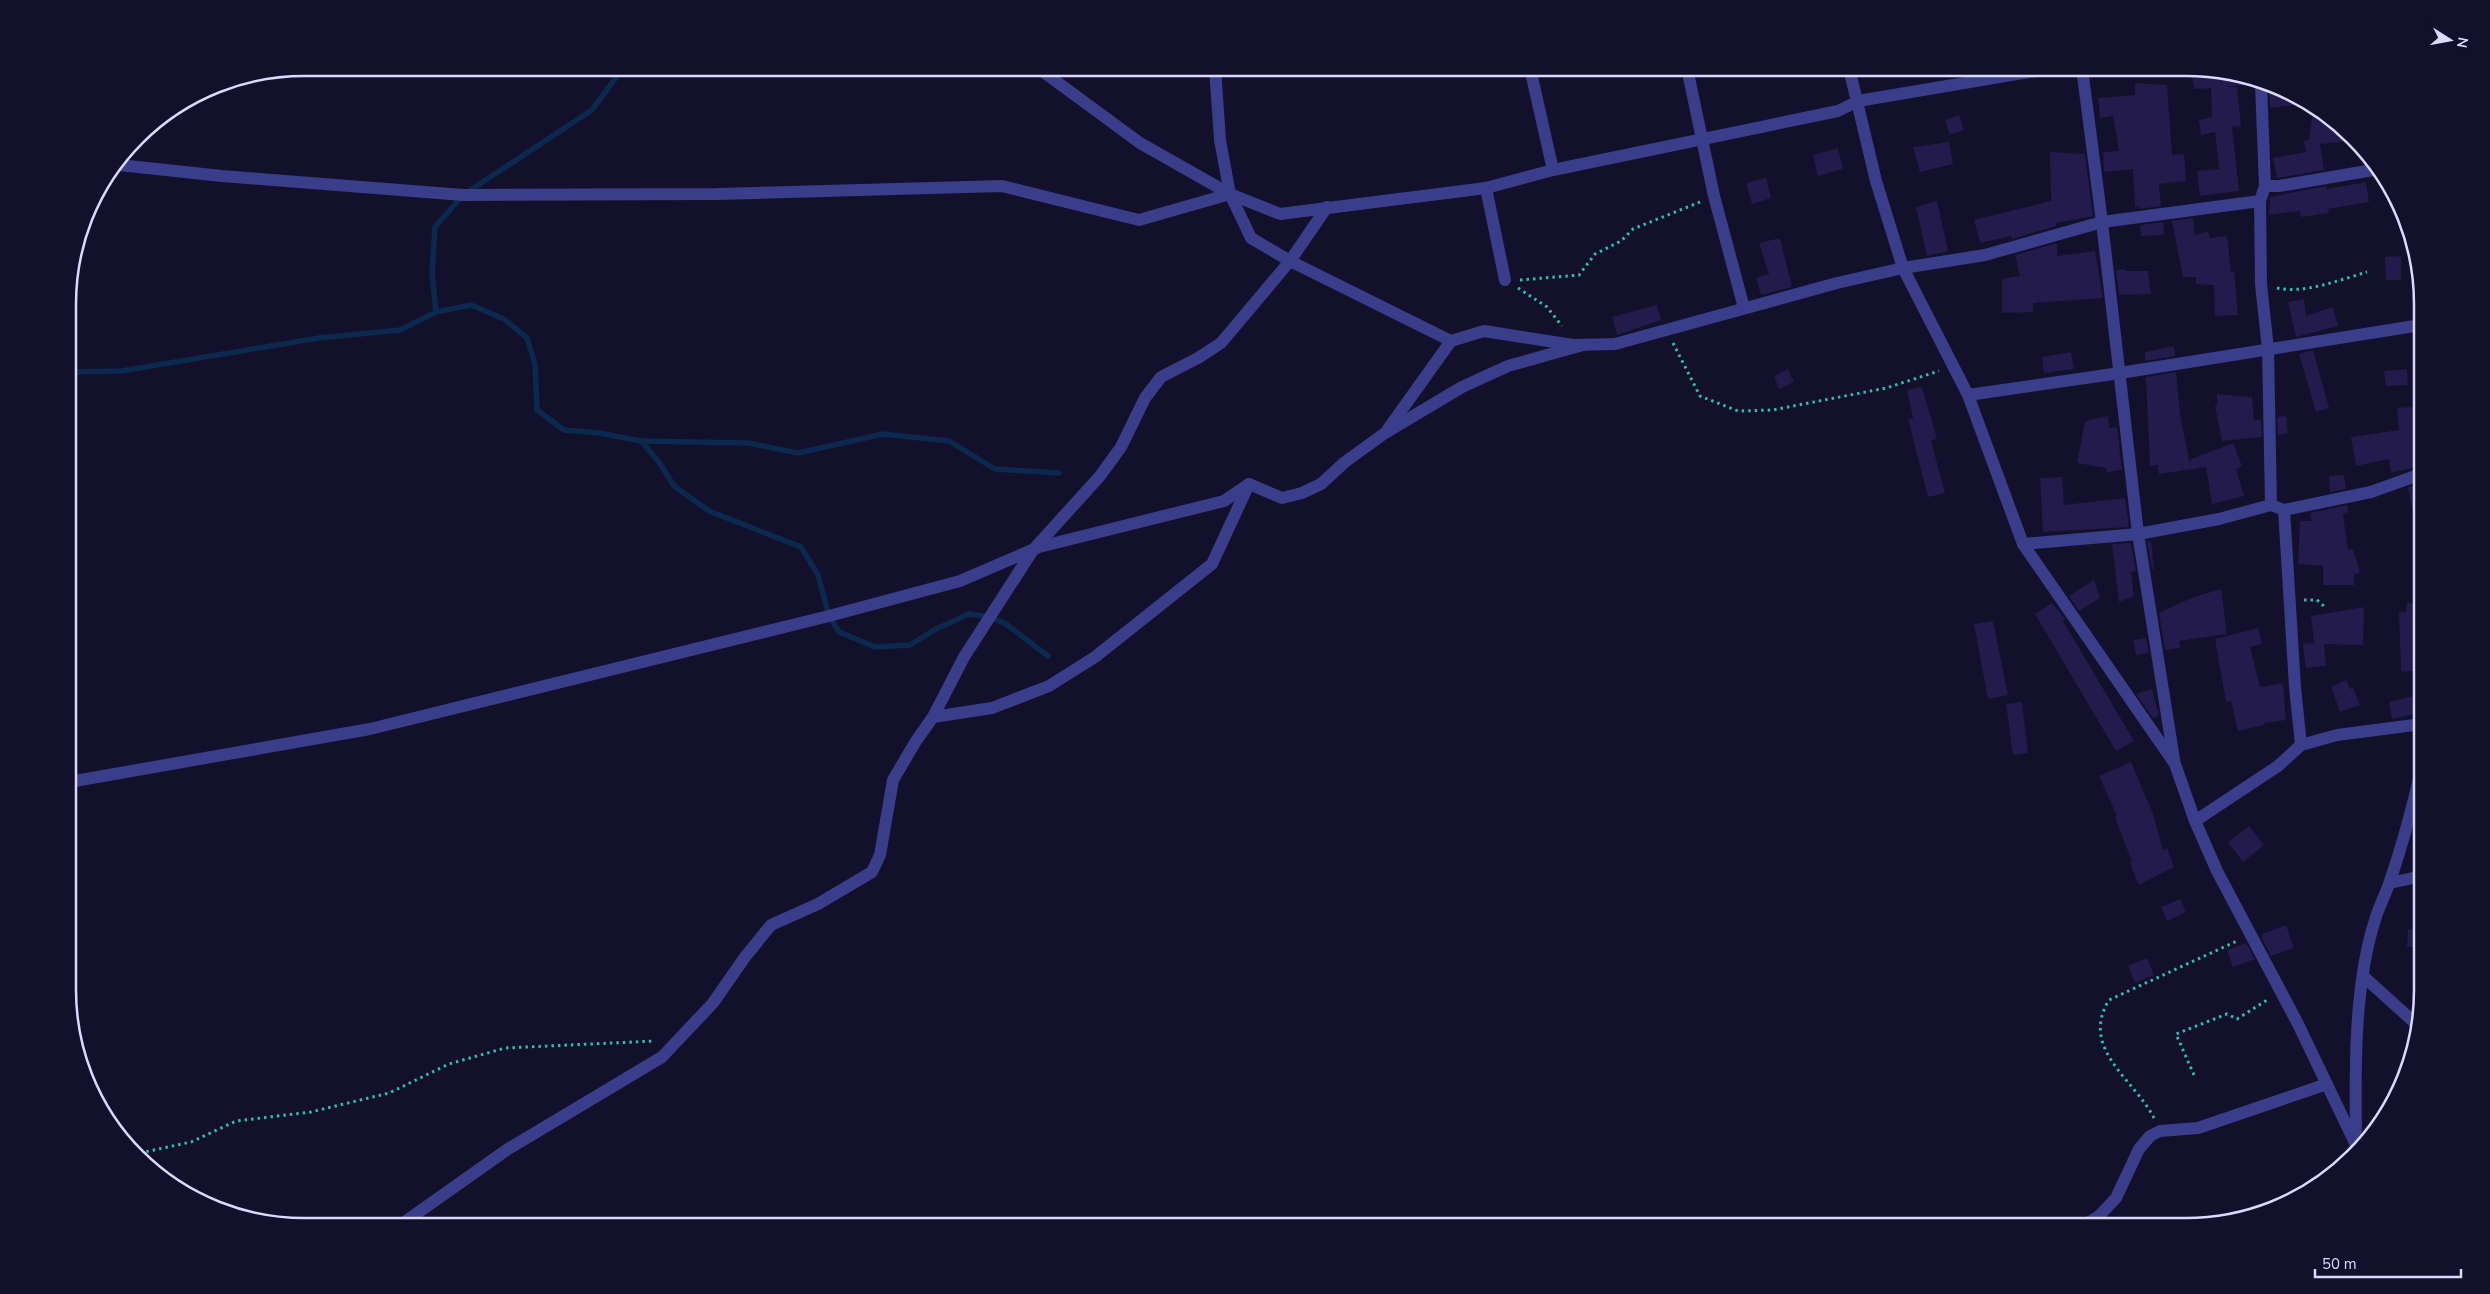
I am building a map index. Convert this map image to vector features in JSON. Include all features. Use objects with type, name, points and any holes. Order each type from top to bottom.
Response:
[{"type":"street","points":[[1049,76],[1140,143],[1230,194],[1280,214],[1486,188],[1553,170],[1838,111],[1858,101],[2005,76]]},
{"type":"street","points":[[1216,76],[1220,140],[1230,194],[1251,238],[1290,261],[1451,341]]},
{"type":"street","points":[[1532,76],[1553,170]]},
{"type":"street","points":[[1688,76],[1714,196],[1744,308]]},
{"type":"street","points":[[1851,76],[1876,181],[1903,268],[1968,395],[2022,544],[2175,764]]},
{"type":"street","points":[[2083,76],[2138,534],[2175,764],[2195,821],[2216,871],[2280,991],[2327,1084],[2354,1143]]},
{"type":"street","points":[[2261,89],[2265,186],[2260,201],[2261,284],[2268,349],[2270,505]]},
{"type":"street","points":[[123,165],[222,176],[463,195],[718,194],[1002,186],[1139,220],[1230,194]]},
{"type":"street","points":[[2265,186],[2279,186],[2370,171]]},
{"type":"street","points":[[1486,188],[1505,280]]},
{"type":"street","points":[[1385,433],[1451,341],[1484,332],[1583,345],[1615,344],[1744,308],[1903,268],[1985,255],[2102,222],[2260,201]]},
{"type":"street","points":[[410,1218],[508,1149],[662,1057],[713,1003],[744,957],[771,925],[818,904],[872,872],[880,855],[893,780],[933,716],[964,657],[1033,550],[1100,476],[1121,447],[1145,398],[1161,377],[1198,358],[1220,343],[1290,261],[1327,207]]},
{"type":"street","points":[[1968,395],[2120,374],[2414,326]]},
{"type":"street","points":[[1249,484],[1282,498],[1302,493],[1321,484],[1345,462],[1385,433],[1462,387],[1508,366],[1583,345]]},
{"type":"street","points":[[2022,544],[2138,534],[2219,519],[2270,505],[2284,510],[2370,492],[2414,476]]},
{"type":"street","points":[[76,781],[379,726],[829,616],[960,581],[1033,550],[1224,501],[1249,484]]},
{"type":"street","points":[[933,716],[992,708],[1049,686],[1095,657],[1212,564],[1249,484]]},
{"type":"street","points":[[2284,510],[2289,601],[2301,745]]},
{"type":"street","points":[[2195,821],[2278,766],[2301,745],[2337,735],[2414,725]]},
{"type":"street","points":[[2356,1141],[2355,1074],[2363,976],[2374,920],[2390,883],[2414,799]]},
{"type":"street","points":[[2390,883],[2414,878]]},
{"type":"street","points":[[2363,976],[2412,1020]]},
{"type":"street","points":[[2096,1218],[2116,1198],[2139,1149],[2150,1136],[2160,1131],[2198,1128],[2327,1084]]},
{"type":"path","points":[[1505,280],[1530,280],[1547,276],[1579,275],[1595,254],[1621,241],[1633,228],[1714,196]]},
{"type":"path","points":[[2261,284],[2288,290],[2367,272]]},
{"type":"path","points":[[1505,280],[1547,307],[1560,325],[1568,328]]},
{"type":"path","points":[[1664,330],[1680,355],[1700,396],[1738,411],[1773,410],[1886,388],[1953,366]]},
{"type":"path","points":[[2289,601],[2317,600],[2325,607]]},
{"type":"path","points":[[2160,1131],[2147,1104],[2122,1076],[2102,1043],[2099,1026],[2103,1010],[2109,1000],[2249,935]]},
{"type":"path","points":[[2194,1075],[2176,1034],[2227,1014],[2237,1019],[2280,991]]},
{"type":"path","points":[[144,1152],[191,1142],[236,1121],[311,1112],[389,1092],[449,1064],[505,1048],[678,1040]]},
{"type":"building","points":[[2192,76],[2215,78],[2246,84],[2225,87],[2237,87],[2241,126],[2232,127],[2239,191],[2200,196],[2197,171],[2219,169],[2215,132],[2201,135],[2199,120],[2212,117],[2211,88],[2194,89]]},
{"type":"building","points":[[2135,83],[2167,85],[2172,155],[2184,154],[2186,181],[2159,184],[2161,206],[2139,209],[2139,206],[2135,207],[2133,169],[2104,172],[2103,152],[2119,151],[2113,116],[2100,118],[2098,98],[2135,95]]},
{"type":"building","points":[[2269,93],[2286,100],[2295,105],[2270,108]]},
{"type":"building","points":[[1959,115],[1964,130],[1950,135],[1945,120]]},
{"type":"building","points":[[2312,115],[2345,141],[2320,144],[2324,170],[2277,178],[2273,158],[2306,152],[2304,141],[2309,140]]},
{"type":"building","points":[[1949,142],[1953,164],[1920,172],[1913,147]]},
{"type":"building","points":[[1838,148],[1843,169],[1818,176],[1813,155]]},
{"type":"building","points":[[2050,152],[2085,154],[2093,216],[2056,223],[2056,226],[2012,239],[2011,236],[1980,243],[1974,220],[2051,201]]},
{"type":"building","points":[[1766,178],[1771,198],[1752,204],[1746,183]]},
{"type":"building","points":[[2366,182],[2369,202],[2328,209],[2329,213],[2301,217],[2300,211],[2269,215],[2270,197],[2326,186],[2327,189]]},
{"type":"building","points":[[1937,201],[1948,251],[1927,256],[1916,207]]},
{"type":"building","points":[[2193,218],[2195,235],[2208,231],[2210,238],[2227,236],[2231,272],[2234,271],[2238,315],[2215,316],[2214,285],[2196,284],[2196,277],[2183,277],[2172,221]]},
{"type":"building","points":[[2163,222],[2164,235],[2141,236],[2140,225]]},
{"type":"building","points":[[1780,238],[1792,287],[1761,295],[1756,278],[1769,274],[1759,243]]},
{"type":"building","points":[[2057,243],[2057,256],[2095,251],[2103,298],[2033,303],[2033,312],[2002,313],[2002,279],[2020,276],[2015,255]]},
{"type":"building","points":[[2401,256],[2401,280],[2386,280],[2385,257]]},
{"type":"building","points":[[2125,269],[2125,271],[2148,271],[2151,294],[2119,295],[2116,270]]},
{"type":"building","points":[[2304,299],[2306,316],[2333,307],[2338,326],[2296,337],[2288,302]]},
{"type":"building","points":[[1657,305],[1661,320],[1617,335],[1612,317]]},
{"type":"building","points":[[2174,346],[2175,356],[2145,361],[2145,352]]},
{"type":"building","points":[[2313,350],[2329,408],[2316,412],[2299,354]]},
{"type":"building","points":[[2071,352],[2074,369],[2044,373],[2042,357]]},
{"type":"building","points":[[1788,369],[1794,382],[1779,389],[1774,376]]},
{"type":"building","points":[[2407,369],[2408,385],[2386,386],[2384,371]]},
{"type":"building","points":[[2176,372],[2180,414],[2189,460],[2233,443],[2242,466],[2236,469],[2244,496],[2212,504],[2206,467],[2159,474],[2158,465],[2150,466],[2146,377]]},
{"type":"building","points":[[1922,387],[1937,439],[1931,441],[1945,493],[1928,497],[1908,419],[1913,418],[1907,390]]},
{"type":"building","points":[[2217,394],[2252,397],[2254,420],[2261,420],[2262,437],[2222,441],[2215,406],[2217,405]]},
{"type":"building","points":[[2414,407],[2414,468],[2391,473],[2389,459],[2356,466],[2351,437],[2399,430],[2397,408]]},
{"type":"building","points":[[2108,416],[2109,428],[2117,427],[2122,470],[2107,472],[2106,468],[2077,463],[2085,421]]},
{"type":"building","points":[[2286,416],[2288,433],[2278,435],[2277,417]]},
{"type":"building","points":[[2344,475],[2346,489],[2330,492],[2329,476]]},
{"type":"building","points":[[2062,477],[2064,505],[2125,498],[2129,527],[2043,532],[2040,478]]},
{"type":"building","points":[[2414,485],[2414,514],[2413,514],[2408,487]]},
{"type":"building","points":[[2347,505],[2348,512],[2343,514],[2348,550],[2353,549],[2360,572],[2354,575],[2354,585],[2323,585],[2323,566],[2298,564],[2300,521],[2312,521],[2310,513]]},
{"type":"building","points":[[2151,541],[2154,569],[2152,569],[2147,542]]},
{"type":"building","points":[[2131,543],[2136,571],[2131,572],[2134,596],[2119,602],[2112,544]]},
{"type":"building","points":[[2094,580],[2100,598],[2079,611],[2069,596]]},
{"type":"building","points":[[2221,589],[2227,634],[2179,641],[2180,648],[2165,650],[2159,613],[2191,598]]},
{"type":"building","points":[[2052,603],[2065,619],[2063,621],[2134,741],[2116,751],[2035,614]]},
{"type":"building","points":[[2407,603],[2414,604],[2414,671],[2401,672],[2399,612],[2406,612]]},
{"type":"building","points":[[2364,607],[2363,645],[2324,644],[2326,666],[2306,668],[2303,644],[2314,643],[2311,616]]},
{"type":"building","points":[[1993,621],[2008,695],[1988,699],[1974,624]]},
{"type":"building","points":[[2258,628],[2262,644],[2250,647],[2260,687],[2283,683],[2286,720],[2264,723],[2264,725],[2238,731],[2231,701],[2226,702],[2215,639]]},
{"type":"building","points":[[2146,638],[2149,653],[2136,655],[2133,640]]},
{"type":"building","points":[[2346,680],[2350,689],[2353,688],[2360,705],[2340,712],[2331,687]]},
{"type":"building","points":[[2152,689],[2159,716],[2153,718],[2136,694]]},
{"type":"building","points":[[2414,696],[2414,714],[2392,719],[2389,702]]},
{"type":"building","points":[[2022,702],[2028,753],[2013,755],[2006,704]]},
{"type":"building","points":[[2131,762],[2153,814],[2163,850],[2167,848],[2174,867],[2139,885],[2115,817],[2117,816],[2099,776]]},
{"type":"building","points":[[2249,826],[2264,845],[2243,862],[2228,842]]},
{"type":"building","points":[[2180,899],[2186,912],[2167,921],[2161,907]]},
{"type":"building","points":[[2286,925],[2294,948],[2271,956],[2262,938],[2262,934]]},
{"type":"building","points":[[2408,929],[2414,929],[2414,947],[2407,947]]},
{"type":"building","points":[[2246,943],[2255,959],[2233,967],[2227,950]]},
{"type":"building","points":[[2147,958],[2154,975],[2135,983],[2128,966]]},
{"type":"waterway","points":[[436,312],[432,273],[435,227],[463,195],[592,110],[617,76]]},
{"type":"waterway","points":[[76,372],[121,371],[319,338],[400,330],[436,312],[471,305],[504,319],[527,338],[535,364],[537,410],[564,430],[599,433],[641,441],[659,462],[674,486],[709,511],[801,547],[818,575],[829,616],[839,632],[875,647],[910,645],[936,629],[969,614],[990,617],[1006,624],[1048,656]]},
{"type":"waterway","points":[[641,441],[748,443],[798,453],[883,434],[949,441],[995,469],[1059,473]]}]
